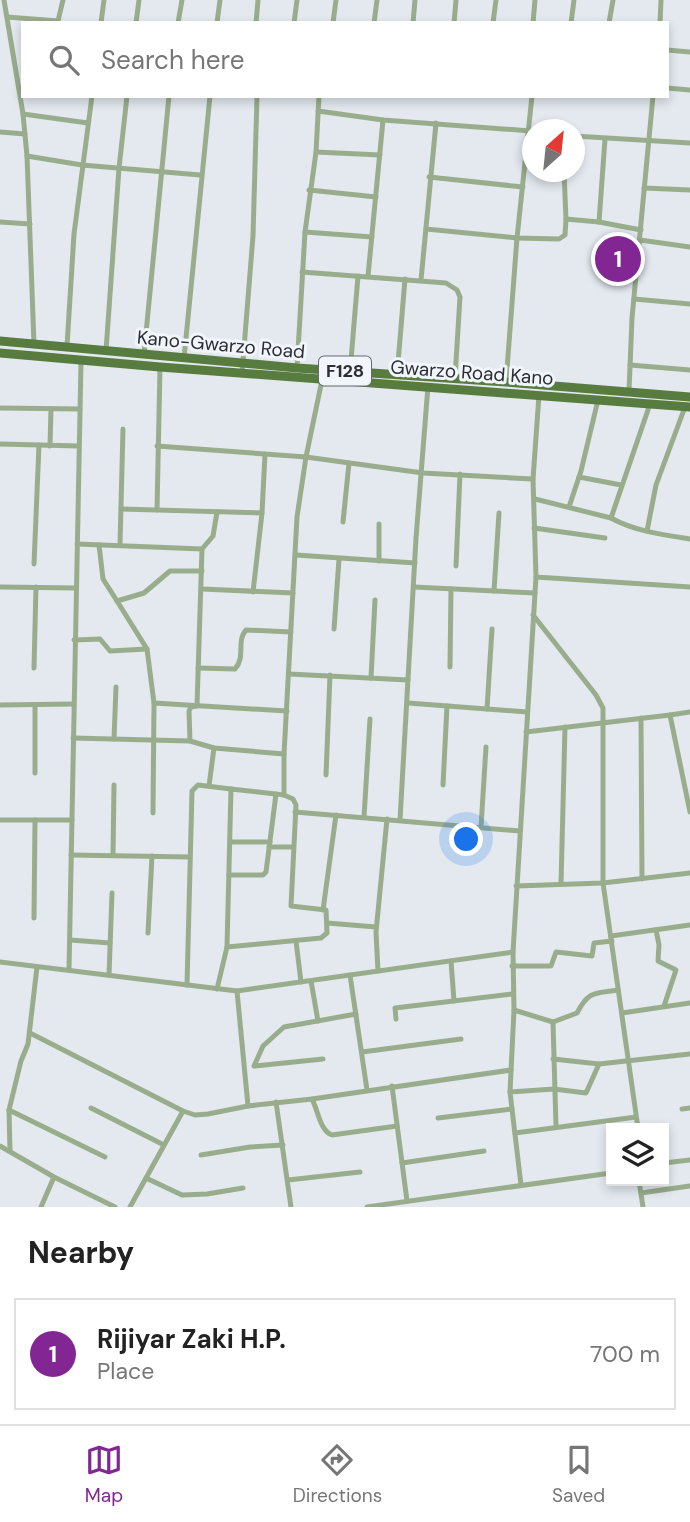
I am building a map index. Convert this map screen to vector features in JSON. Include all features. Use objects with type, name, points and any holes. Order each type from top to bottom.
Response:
[{"type":"main road","name":"Kano-Gwarzo Road","points":[[0,341],[184,358],[243,368],[297,368],[455,378],[690,397]]},
{"type":"main road","name":"Gwarzo Road Kano","points":[[0,353],[160,367],[243,368],[322,380],[688,407]]},
{"type":"street","points":[[4,0],[19,69],[21,92]]},
{"type":"street","points":[[54,21],[61,16],[62,0]]},
{"type":"street","points":[[101,21],[104,0]]},
{"type":"street","points":[[136,21],[139,0]]},
{"type":"street","points":[[178,21],[182,0]]},
{"type":"street","points":[[217,21],[220,0]]},
{"type":"street","points":[[256,21],[258,0]]},
{"type":"street","points":[[294,21],[297,0]]},
{"type":"street","points":[[333,21],[336,0]]},
{"type":"street","points":[[374,21],[377,0]]},
{"type":"street","points":[[413,21],[415,0]]},
{"type":"street","points":[[454,21],[456,0]]},
{"type":"street","points":[[493,21],[496,0]]},
{"type":"street","points":[[533,21],[535,0]]},
{"type":"street","points":[[571,21],[574,0]]},
{"type":"street","points":[[609,21],[613,0]]},
{"type":"street","points":[[660,21],[661,0]]},
{"type":"street","points":[[7,17],[41,21]]},
{"type":"street","points":[[0,29],[8,27]]},
{"type":"street","points":[[669,50],[690,52]]},
{"type":"street","points":[[669,88],[690,90]]},
{"type":"street","points":[[22,98],[27,156],[34,344]]},
{"type":"street","points":[[67,346],[74,234],[92,98]]},
{"type":"street","points":[[106,351],[127,98]]},
{"type":"street","points":[[144,354],[169,98]]},
{"type":"street","points":[[184,358],[200,175],[210,98]]},
{"type":"street","points":[[243,368],[253,236],[257,98]]},
{"type":"street","points":[[297,368],[305,232],[316,152],[319,98]]},
{"type":"street","points":[[531,119],[532,98]]},
{"type":"street","points":[[629,391],[634,299],[653,98]]},
{"type":"street","points":[[318,111],[383,120],[522,130]]},
{"type":"street","points":[[23,114],[88,123]]},
{"type":"street","points":[[368,276],[383,120]]},
{"type":"street","points":[[421,280],[436,123]]},
{"type":"street","points":[[0,132],[25,134]]},
{"type":"street","points":[[585,137],[690,143]]},
{"type":"street","points":[[599,222],[605,139]]},
{"type":"street","points":[[316,152],[380,155]]},
{"type":"street","points":[[27,156],[82,165],[200,175]]},
{"type":"street","points":[[429,177],[523,187]]},
{"type":"street","points":[[506,382],[524,182]]},
{"type":"street","points":[[426,229],[517,238],[563,238],[566,219],[564,182]]},
{"type":"street","points":[[645,188],[690,190]]},
{"type":"street","points":[[309,190],[376,197]]},
{"type":"street","points":[[566,219],[641,230]]},
{"type":"street","points":[[0,222],[30,224]]},
{"type":"street","points":[[305,232],[372,237]]},
{"type":"street","points":[[640,240],[690,247]]},
{"type":"street","points":[[302,272],[421,280],[446,283],[457,290],[460,298],[455,378]]},
{"type":"street","points":[[350,372],[358,276]]},
{"type":"street","points":[[397,375],[405,279]]},
{"type":"street","points":[[634,299],[690,304]]},
{"type":"street","points":[[69,970],[81,361]]},
{"type":"street","points":[[629,365],[690,370]]},
{"type":"street","points":[[156,510],[160,367]]},
{"type":"street","points":[[284,795],[297,517],[322,380]]},
{"type":"street","points":[[400,820],[428,386]]},
{"type":"street","points":[[522,1185],[510,1092],[514,1010],[512,966],[536,577],[533,479],[539,395]]},
{"type":"street","points":[[569,507],[598,400]]},
{"type":"street","points":[[611,518],[650,404]]},
{"type":"street","points":[[647,531],[656,485],[688,407]]},
{"type":"street","points":[[0,408],[80,409]]},
{"type":"street","points":[[50,446],[51,409]]},
{"type":"street","points":[[120,544],[123,429]]},
{"type":"street","points":[[0,444],[79,446]]},
{"type":"street","points":[[34,564],[39,445]]},
{"type":"street","points":[[157,446],[306,457],[423,473],[533,479]]},
{"type":"street","points":[[253,592],[262,513],[265,454]]},
{"type":"street","points":[[343,522],[349,463]]},
{"type":"street","points":[[456,566],[460,474]]},
{"type":"street","points":[[579,477],[621,485]]},
{"type":"street","points":[[535,499],[611,518],[647,531],[690,539]]},
{"type":"street","points":[[121,509],[262,513]]},
{"type":"street","points":[[197,706],[202,549],[213,536],[217,512]]},
{"type":"street","points":[[494,591],[499,513]]},
{"type":"street","points":[[379,524],[379,561]]},
{"type":"street","points":[[534,528],[605,538]]},
{"type":"street","points":[[77,544],[202,549]]},
{"type":"street","points":[[99,545],[103,579],[146,649],[155,704],[153,813]]},
{"type":"street","points":[[296,555],[415,563]]},
{"type":"street","points":[[334,629],[339,559]]},
{"type":"street","points":[[117,601],[144,593],[170,571],[202,571]]},
{"type":"street","points":[[536,577],[690,587]]},
{"type":"street","points":[[0,587],[76,588]]},
{"type":"street","points":[[34,668],[36,587]]},
{"type":"street","points":[[414,587],[535,593]]},
{"type":"street","points":[[202,589],[293,593]]},
{"type":"street","points":[[450,667],[451,589]]},
{"type":"street","points":[[371,678],[375,600]]},
{"type":"street","points":[[533,615],[596,695],[603,708],[603,883],[637,1123]]},
{"type":"street","points":[[487,709],[492,629]]},
{"type":"street","points":[[198,668],[235,669],[241,659],[241,637],[246,630],[291,632]]},
{"type":"street","points":[[74,640],[102,640],[110,651],[146,649]]},
{"type":"street","points":[[289,674],[408,680]]},
{"type":"street","points":[[326,775],[330,675]]},
{"type":"street","points":[[114,739],[116,687]]},
{"type":"street","points":[[408,703],[527,712]]},
{"type":"street","points":[[0,705],[73,704]]},
{"type":"street","points":[[155,704],[287,710]]},
{"type":"street","points":[[35,705],[35,773]]},
{"type":"street","points":[[190,741],[189,711],[191,707],[197,706]]},
{"type":"street","points":[[443,785],[447,706]]},
{"type":"street","points":[[526,732],[690,712]]},
{"type":"street","points":[[670,715],[690,812]]},
{"type":"street","points":[[641,718],[642,879]]},
{"type":"street","points":[[364,817],[370,719]]},
{"type":"street","points":[[561,884],[565,727]]},
{"type":"street","points":[[73,738],[190,741],[215,748],[284,754]]},
{"type":"street","points":[[481,827],[486,747]]},
{"type":"street","points":[[209,786],[215,748]]},
{"type":"street","points":[[681,768],[690,767]]},
{"type":"street","points":[[113,855],[114,785]]},
{"type":"street","points":[[187,985],[192,791],[198,785],[284,795],[293,799],[296,805],[290,906],[328,912],[326,936],[227,947]]},
{"type":"street","points":[[217,989],[227,947],[231,789]]},
{"type":"street","points":[[229,875],[265,874],[276,794]]},
{"type":"street","points":[[295,812],[520,831]]},
{"type":"street","points":[[323,910],[336,815]]},
{"type":"street","points":[[377,971],[376,928],[387,819]]},
{"type":"street","points":[[0,820],[72,820]]},
{"type":"street","points":[[34,918],[36,820]]},
{"type":"street","points":[[230,842],[293,848]]},
{"type":"street","points":[[71,855],[191,857]]},
{"type":"street","points":[[148,933],[152,856]]},
{"type":"street","points":[[516,886],[603,883],[690,873]]},
{"type":"street","points":[[109,975],[112,893]]},
{"type":"street","points":[[327,923],[376,928]]},
{"type":"street","points":[[512,966],[548,967],[556,952],[592,956],[594,943],[690,925]]},
{"type":"street","points":[[656,930],[658,961],[676,970],[664,1006]]},
{"type":"street","points":[[70,940],[110,943]]},
{"type":"street","points":[[296,941],[301,982]]},
{"type":"street","points":[[0,962],[237,991],[513,953]]},
{"type":"street","points":[[451,961],[454,1001]]},
{"type":"street","points":[[10,1151],[9,1110],[30,1033],[37,967]]},
{"type":"street","points":[[350,975],[367,1090]]},
{"type":"street","points":[[312,981],[318,1021]]},
{"type":"street","points":[[514,1010],[553,1022],[577,1013],[584,999],[589,996],[618,990]]},
{"type":"street","points":[[237,991],[248,1105]]},
{"type":"street","points":[[396,1019],[395,1008],[512,994]]},
{"type":"street","points":[[622,1013],[690,1003]]},
{"type":"street","points":[[254,1066],[263,1046],[284,1027],[356,1014]]},
{"type":"street","points":[[553,1022],[556,1127]]},
{"type":"street","points":[[30,1033],[195,1115],[248,1105],[312,1099],[511,1070]]},
{"type":"street","points":[[362,1052],[461,1039]]},
{"type":"street","points":[[553,1059],[599,1064],[690,1054]]},
{"type":"street","points":[[245,1068],[323,1059]]},
{"type":"street","points":[[510,1092],[554,1089],[586,1093],[599,1064]]},
{"type":"street","points":[[392,1086],[407,1201]]},
{"type":"street","points":[[312,1099],[327,1134],[397,1126]]},
{"type":"street","points":[[276,1102],[291,1207]]},
{"type":"street","points":[[91,1108],[164,1145]]},
{"type":"street","points":[[682,1109],[690,1108]]},
{"type":"street","points":[[438,1118],[512,1109]]},
{"type":"street","points":[[9,1110],[105,1157]]},
{"type":"street","points":[[130,1207],[183,1111]]},
{"type":"street","points":[[515,1133],[636,1116]]},
{"type":"street","points":[[201,1155],[283,1145]]},
{"type":"street","points":[[0,1146],[113,1206]]},
{"type":"street","points":[[402,1163],[484,1151]]},
{"type":"street","points":[[669,1162],[690,1160]]},
{"type":"street","points":[[288,1180],[360,1172]]},
{"type":"street","points":[[367,1207],[606,1174]]},
{"type":"street","points":[[41,1207],[54,1177]]},
{"type":"street","points":[[146,1178],[182,1195],[243,1188]]},
{"type":"street","points":[[640,1186],[643,1207]]},
{"type":"street","points":[[641,1193],[690,1186]]},
{"type":"place","name":"Rijiyar Zaki H.P.","points":[[618,259]]}]
